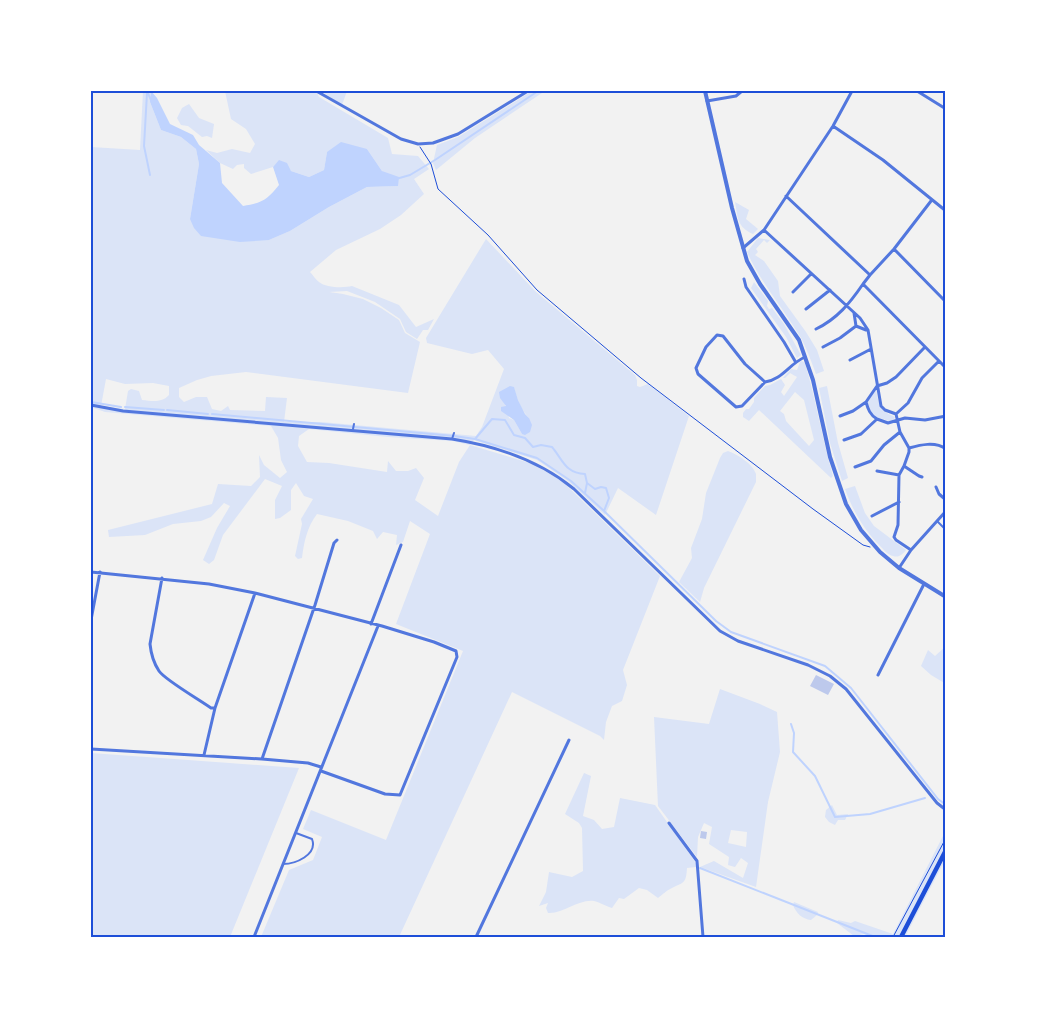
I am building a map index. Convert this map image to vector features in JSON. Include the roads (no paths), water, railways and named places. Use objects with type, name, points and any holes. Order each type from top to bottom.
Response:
[{"type":"main road","points":[[901,937],[946,850]]},
{"type":"street","points":[[318,92],[401,139],[418,144],[433,143],[458,134],[528,91]]},
{"type":"street","points":[[705,91],[732,208],[747,261],[760,284],[799,340],[806,357],[814,380],[830,457],[846,504],[861,530],[880,552],[899,568],[946,597]]},
{"type":"street","points":[[707,101],[736,96],[742,91]]},
{"type":"street","points":[[743,248],[764,230],[833,126],[852,91]]},
{"type":"street","points":[[917,91],[946,109]]},
{"type":"street","points":[[833,126],[883,160],[931,201],[946,211]]},
{"type":"street","points":[[786,196],[870,275]]},
{"type":"street","points":[[816,329],[831,320],[847,306],[931,201]]},
{"type":"street","points":[[764,230],[860,318],[868,330],[881,406],[885,410],[896,414]]},
{"type":"street","points":[[894,249],[946,302]]},
{"type":"street","points":[[793,292],[811,274]]},
{"type":"street","points":[[744,279],[746,287],[795,361]]},
{"type":"street","points":[[863,284],[946,368]]},
{"type":"street","points":[[806,309],[830,290]]},
{"type":"street","points":[[854,313],[856,326]]},
{"type":"street","points":[[856,326],[868,330]]},
{"type":"street","points":[[823,347],[840,338],[856,326]]},
{"type":"street","points":[[765,382],[745,364],[720,335],[715,337],[706,347],[697,364],[698,374],[736,407],[742,406],[765,382],[780,377],[795,361],[806,357]]},
{"type":"street","points":[[840,416],[866,402],[877,386],[887,383],[896,377],[925,347]]},
{"type":"street","points":[[850,360],[871,349]]},
{"type":"street","points":[[896,414],[908,403],[922,378],[939,361]]},
{"type":"street","points":[[866,402],[872,416],[888,423],[906,418],[925,420],[946,416]]},
{"type":"street","points":[[91,405],[123,411],[452,438],[518,456],[550,470],[574,488],[720,631],[738,641],[808,665],[830,676],[846,689],[937,803],[946,810]]},
{"type":"street","points":[[896,414],[900,432],[909,448],[908,456],[899,475],[898,525],[894,537],[911,550]]},
{"type":"street","points":[[844,440],[861,434],[877,419]]},
{"type":"street","points":[[855,466],[871,462],[884,445],[900,432]]},
{"type":"street","points":[[909,448],[924,444],[945,447]]},
{"type":"street","points":[[904,466],[922,477]]},
{"type":"street","points":[[877,471],[899,475]]},
{"type":"street","points":[[936,487],[939,494],[946,500]]},
{"type":"street","points":[[872,516],[899,502]]},
{"type":"street","points":[[899,568],[911,550],[946,511]]},
{"type":"street","points":[[262,759],[336,540]]},
{"type":"street","points":[[372,624],[401,545]]},
{"type":"street","points":[[91,572],[209,584],[255,593],[314,607],[443,645],[456,651],[457,655],[400,795],[385,794],[308,762],[91,749]]},
{"type":"street","points":[[91,620],[100,572]]},
{"type":"street","points":[[162,578],[150,644],[154,663],[160,673],[211,708],[215,708]]},
{"type":"street","points":[[878,675],[924,584]]},
{"type":"street","points":[[204,755],[215,708],[255,593]]},
{"type":"street","points":[[254,937],[378,626]]},
{"type":"street","points":[[476,937],[569,740]]},
{"type":"street","points":[[669,823],[697,861],[703,937]]},
{"type":"lane","points":[[353,429],[354,424]]},
{"type":"lane","points":[[452,438],[454,433]]},
{"type":"lane","points":[[937,521],[946,530]]},
{"type":"lane","points":[[283,864],[289,864],[306,857],[312,849],[314,843],[312,839],[296,833]]},
{"type":"water","points":[[151,91],[157,98],[170,124],[193,135],[199,145],[220,163],[222,183],[243,206],[264,200],[279,185],[273,167],[279,160],[287,163],[291,171],[309,177],[324,170],[327,152],[341,142],[367,149],[382,171],[399,177],[398,186],[367,187],[290,231],[269,240],[240,242],[201,236],[194,228],[190,219],[199,164],[196,149],[181,137],[161,130],[150,102]]},
{"type":"water","points":[[510,386],[514,387],[518,400],[532,425],[530,432],[525,435],[522,434],[514,420],[501,411],[501,407],[506,406],[500,398],[499,392]]},
{"type":"waterway","points":[[147,91],[151,100]]},
{"type":"waterway","points":[[396,179],[410,175],[435,160],[538,91]]},
{"type":"waterway","points":[[147,93],[144,146],[150,175]]},
{"type":"waterway","points":[[91,402],[121,407]]},
{"type":"waterway","points":[[125,407],[164,410]]},
{"type":"waterway","points":[[167,410],[208,414]]},
{"type":"waterway","points":[[212,414],[475,439],[492,419],[505,420],[514,435],[525,438],[533,447],[541,445],[552,447],[569,468],[578,473],[585,474],[587,483],[595,489],[606,488],[609,498],[604,511],[716,621],[731,632],[825,666],[851,688],[938,799],[946,805]]},
{"type":"waterway","points":[[475,439],[537,458],[571,481],[603,510]]},
{"type":"waterway","points":[[585,493],[587,483]]},
{"type":"waterway","points":[[791,724],[794,733],[793,752],[815,776],[835,817],[870,814],[925,798]]},
{"type":"waterway","points":[[700,868],[875,937]]}]
